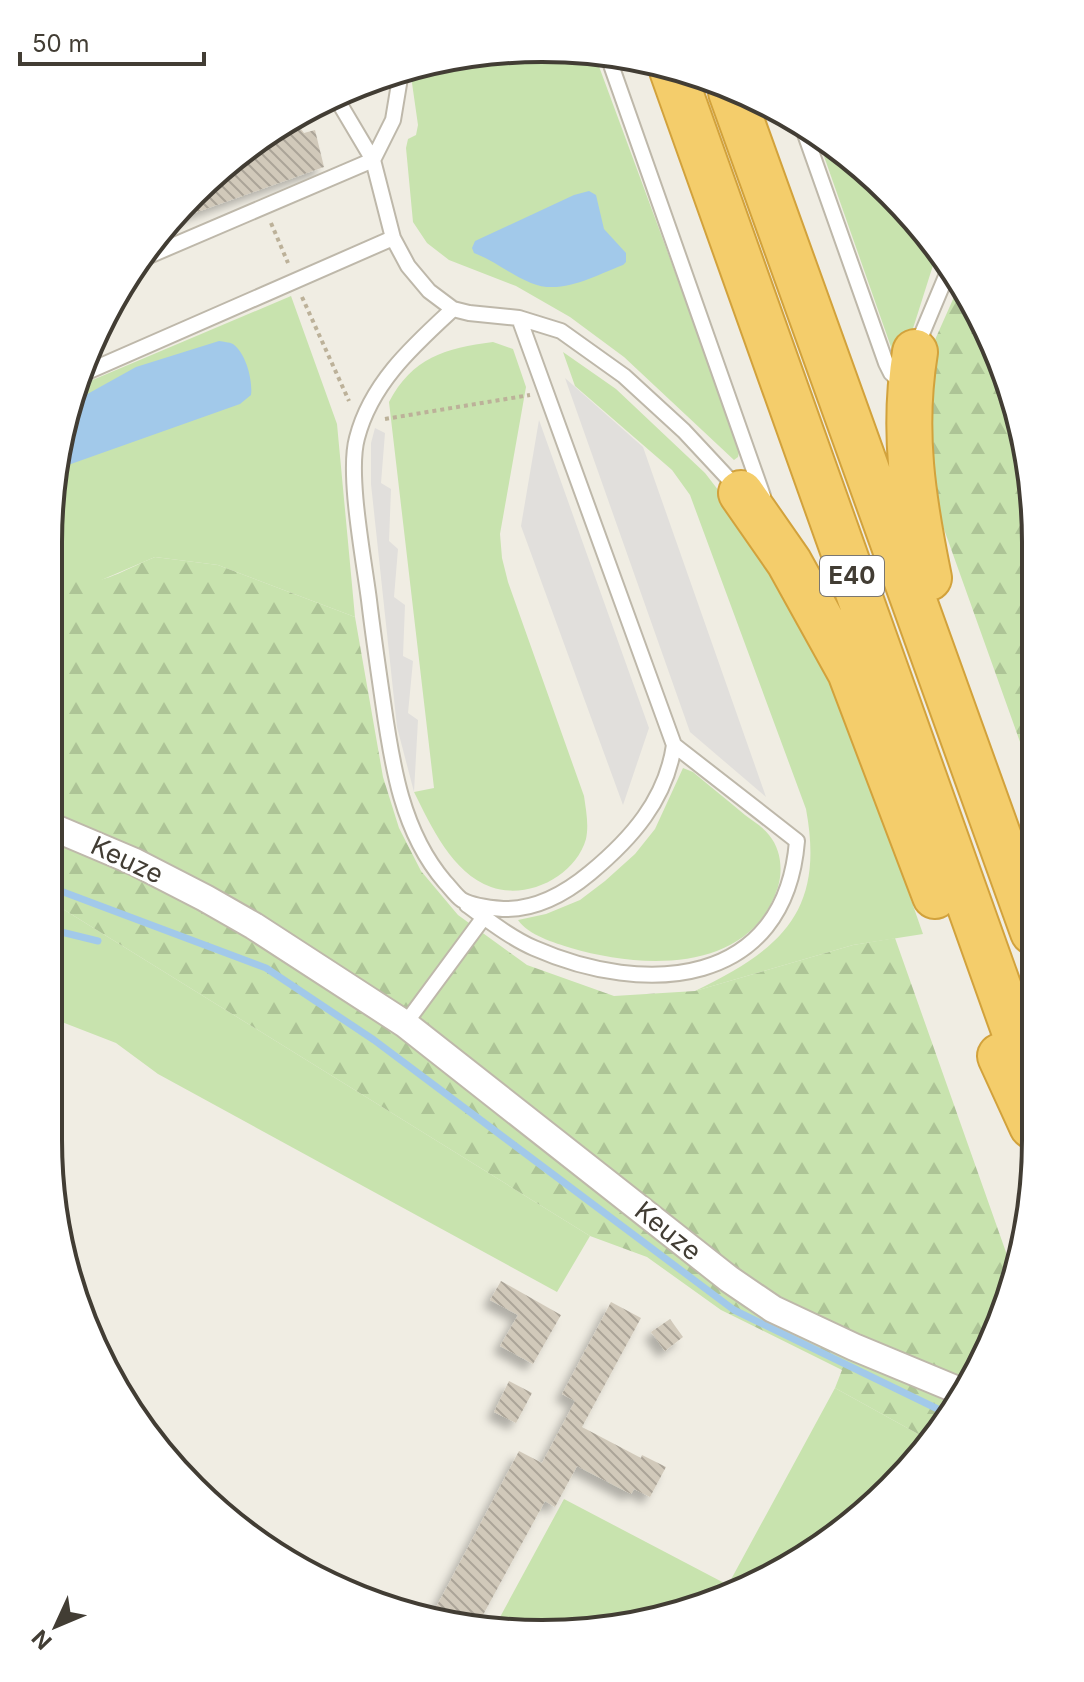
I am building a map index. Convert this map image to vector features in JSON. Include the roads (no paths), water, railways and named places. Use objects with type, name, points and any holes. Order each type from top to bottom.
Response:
[{"type":"highway","name":"E40","points":[[676,81],[1022,1053]]},
{"type":"highway","name":"E40","points":[[735,103],[1022,902]]},
{"type":"highway","points":[[912,370],[908,444],[916,513],[933,600],[940,676]]},
{"type":"highway","points":[[741,493],[789,562],[850,672],[976,1004],[1022,1104]]},
{"type":"street","name":"Keuze","points":[[62,831],[135,862],[205,898],[254,926],[405,1024],[729,1279],[773,1309],[953,1388]]},
{"type":"lane","points":[[612,67],[789,562]]},
{"type":"lane","points":[[160,251],[373,160],[393,120],[399,84]]},
{"type":"lane","points":[[341,107],[373,160],[393,238],[408,266],[429,291],[453,309],[519,318],[561,331],[624,376],[684,431],[741,493]]},
{"type":"lane","points":[[808,142],[886,363],[899,383],[912,370],[945,281]]},
{"type":"lane","points":[[95,369],[393,238]]},
{"type":"lane","points":[[453,309],[392,369],[365,414],[356,441],[354,472],[371,620],[393,772],[410,825],[435,870],[461,900],[532,948],[593,969],[629,975],[695,969],[730,959],[758,938],[774,917],[795,868],[797,841],[674,745],[519,318]]},
{"type":"lane","points":[[461,900],[493,908],[521,909],[546,901],[579,882],[609,858],[639,827],[666,779],[674,745]]},
{"type":"lane","points":[[405,1024],[484,917]]},
{"type":"water","points":[[589,191],[596,195],[604,229],[626,253],[623,265],[578,283],[554,287],[531,283],[474,253],[472,248],[475,241]]},
{"type":"water","points":[[219,341],[231,343],[238,348],[248,368],[251,395],[240,404],[68,465],[85,395],[136,367]]},
{"type":"waterway","points":[[62,892],[266,968],[374,1040],[734,1310],[939,1410]]},
{"type":"waterway","points":[[62,932],[98,941]]}]
